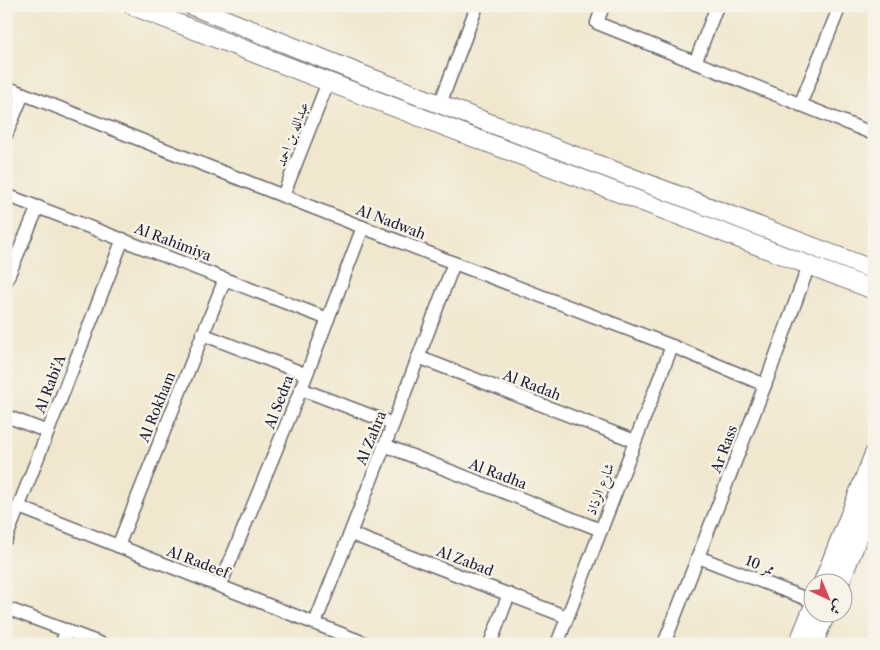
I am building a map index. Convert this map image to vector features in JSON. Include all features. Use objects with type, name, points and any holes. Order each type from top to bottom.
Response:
[{"type":"street","points":[[133,6],[874,290]]},
{"type":"street","points":[[192,6],[361,74],[874,270]]},
{"type":"street","points":[[440,104],[477,6]]},
{"type":"street","points":[[603,6],[597,23],[874,134]]},
{"type":"street","points":[[695,62],[717,6]]},
{"type":"street","points":[[800,105],[840,6]]},
{"type":"street","name":"عبدالله بن احمد","points":[[283,196],[328,82]]},
{"type":"street","name":"Al Nadwah","points":[[6,87],[363,228],[672,346],[765,385]]},
{"type":"street","points":[[6,135],[23,94]]},
{"type":"street","name":"Al Rahimiya","points":[[6,195],[328,319]]},
{"type":"street","points":[[6,281],[38,207]]},
{"type":"street","name":"Al Sedra","points":[[220,586],[301,389],[305,374],[363,228]]},
{"type":"street","name":"Al Rabi'A","points":[[6,539],[123,239]]},
{"type":"street","name":"Al Zahra","points":[[315,623],[351,534],[454,263]]},
{"type":"street","name":"Ar Rass","points":[[664,644],[765,385],[809,265]]},
{"type":"street","name":"Al Rokham","points":[[118,546],[225,279]]},
{"type":"street","points":[[202,334],[305,374]]},
{"type":"street","name":"شارع الرذاذ","points":[[557,644],[672,346]]},
{"type":"street","name":"Al Radah","points":[[418,357],[635,441]]},
{"type":"street","points":[[301,389],[393,424]]},
{"type":"street","points":[[6,416],[48,432]]},
{"type":"street","name":"Al Radha","points":[[384,445],[601,530]]},
{"type":"street","points":[[827,572],[874,454]]},
{"type":"street","points":[[844,572],[874,498]]},
{"type":"street","name":"Al Radeef","points":[[19,508],[367,644]]},
{"type":"street","name":"Al Zabad","points":[[351,534],[568,617]]},
{"type":"street","name":"ممر 10","points":[[698,557],[802,597]]},
{"type":"street","points":[[490,644],[508,594]]},
{"type":"street","points":[[6,608],[102,644]]},
{"type":"street","points":[[812,640],[813,622]]},
{"type":"street","points":[[812,640],[822,622]]},
{"type":"street","points":[[61,644],[67,630]]}]
